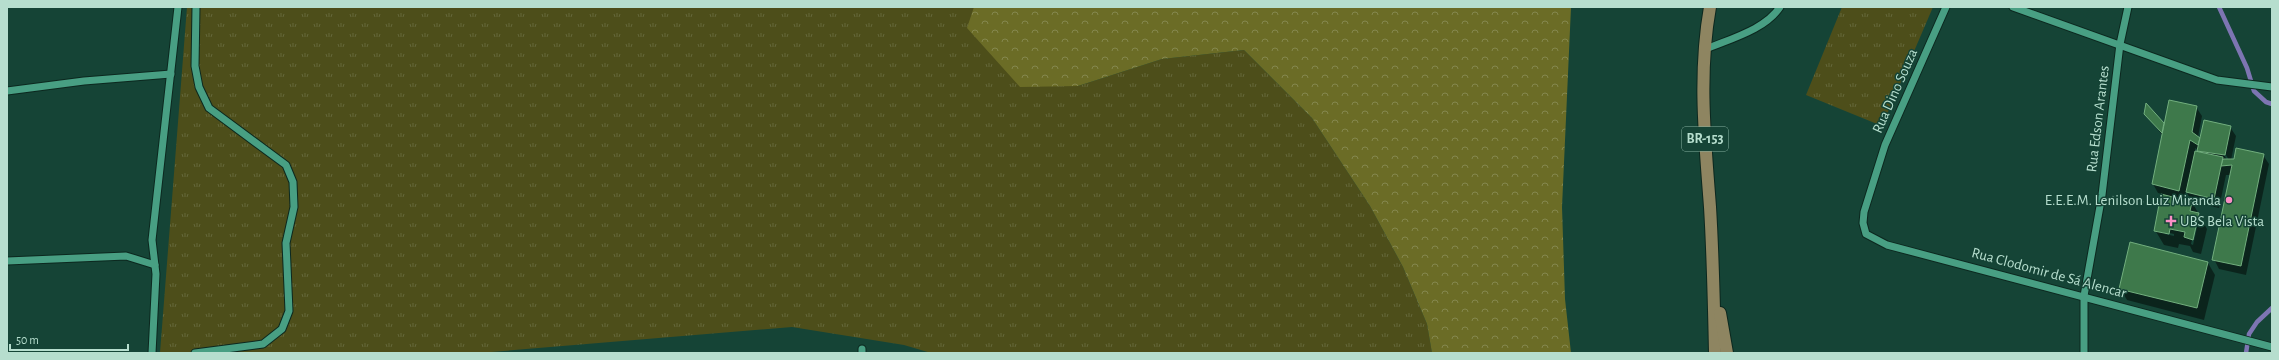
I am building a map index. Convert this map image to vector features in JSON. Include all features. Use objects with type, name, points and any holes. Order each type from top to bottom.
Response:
[{"type":"main road","name":"BR-153","points":[[1710,7],[1704,50],[1702,100],[1714,272],[1715,353]]},
{"type":"main road","name":"BR-153","points":[[1714,272],[1727,353]]},
{"type":"street","points":[[152,353],[156,274],[152,240],[178,7]]},
{"type":"street","points":[[195,353],[263,344],[282,329],[289,311],[286,243],[294,207],[292,182],[286,164],[209,108],[199,87],[195,66],[196,7]]},
{"type":"street","points":[[1704,50],[1764,23],[1775,15],[1780,7]]},
{"type":"street","name":"Rua Dino Souza","points":[[1872,188],[1885,145],[1946,7]]},
{"type":"street","points":[[2013,7],[2120,44],[2217,80],[2272,87]]},
{"type":"street","name":"Rua Edson Arantes","points":[[2084,353],[2084,296],[2102,196],[2120,44],[2128,7]]},
{"type":"street","points":[[7,91],[84,81],[171,74]]},
{"type":"street","name":"Rua Clodomir de Sá Alencar","points":[[1872,188],[1864,212],[1863,223],[1866,234],[1882,242],[2272,347]]},
{"type":"street","points":[[7,261],[126,256],[155,264]]},
{"type":"path","points":[[2102,196],[2148,203]]},
{"type":"green space","points":[[187,7],[974,7],[1078,86],[1162,59],[1244,50],[1312,118],[1370,206],[1403,267],[1427,324],[1432,353],[931,353],[904,345],[792,327],[479,353],[160,353]]},
{"type":"green space","points":[[974,7],[1571,7],[1562,207],[1565,299],[1571,353],[1432,353],[1427,324],[1403,267],[1370,206],[1312,118],[1244,50],[1162,59],[1078,86],[1020,87],[967,28]]},
{"type":"green space","points":[[1842,7],[1933,7],[1882,126],[1806,95]]},
{"type":"building","points":[[2169,100],[2197,106],[2192,132],[2200,138],[2198,145],[2190,140],[2179,191],[2152,184]]},
{"type":"building","points":[[2146,103],[2164,123],[2162,133],[2144,114]]},
{"type":"building","points":[[2204,120],[2231,126],[2225,155],[2197,151]]},
{"type":"building","points":[[2236,148],[2264,154],[2241,266],[2212,260],[2232,165],[2221,166],[2223,159],[2234,159]]},
{"type":"building","points":[[2195,151],[2223,157],[2214,199],[2186,192]]},
{"type":"building","name":"UBS Bela Vista","points":[[2161,194],[2192,202],[2190,211],[2199,213],[2193,240],[2184,237],[2185,232],[2170,229],[2169,234],[2154,231]]},
{"type":"building","points":[[2130,242],[2208,262],[2197,308],[2119,289]]},
{"type":"waterway","points":[[2219,7],[2247,68],[2254,91],[2266,102],[2272,104]]},
{"type":"waterway","points":[[2246,353],[2249,334],[2257,322],[2272,308]]},
{"type":"place","name":"E.E.E.M. Lenilson Luiz Miranda","points":[[2229,200]]},
{"type":"place","name":"UBS Bela Vista","points":[[2171,221]]}]
